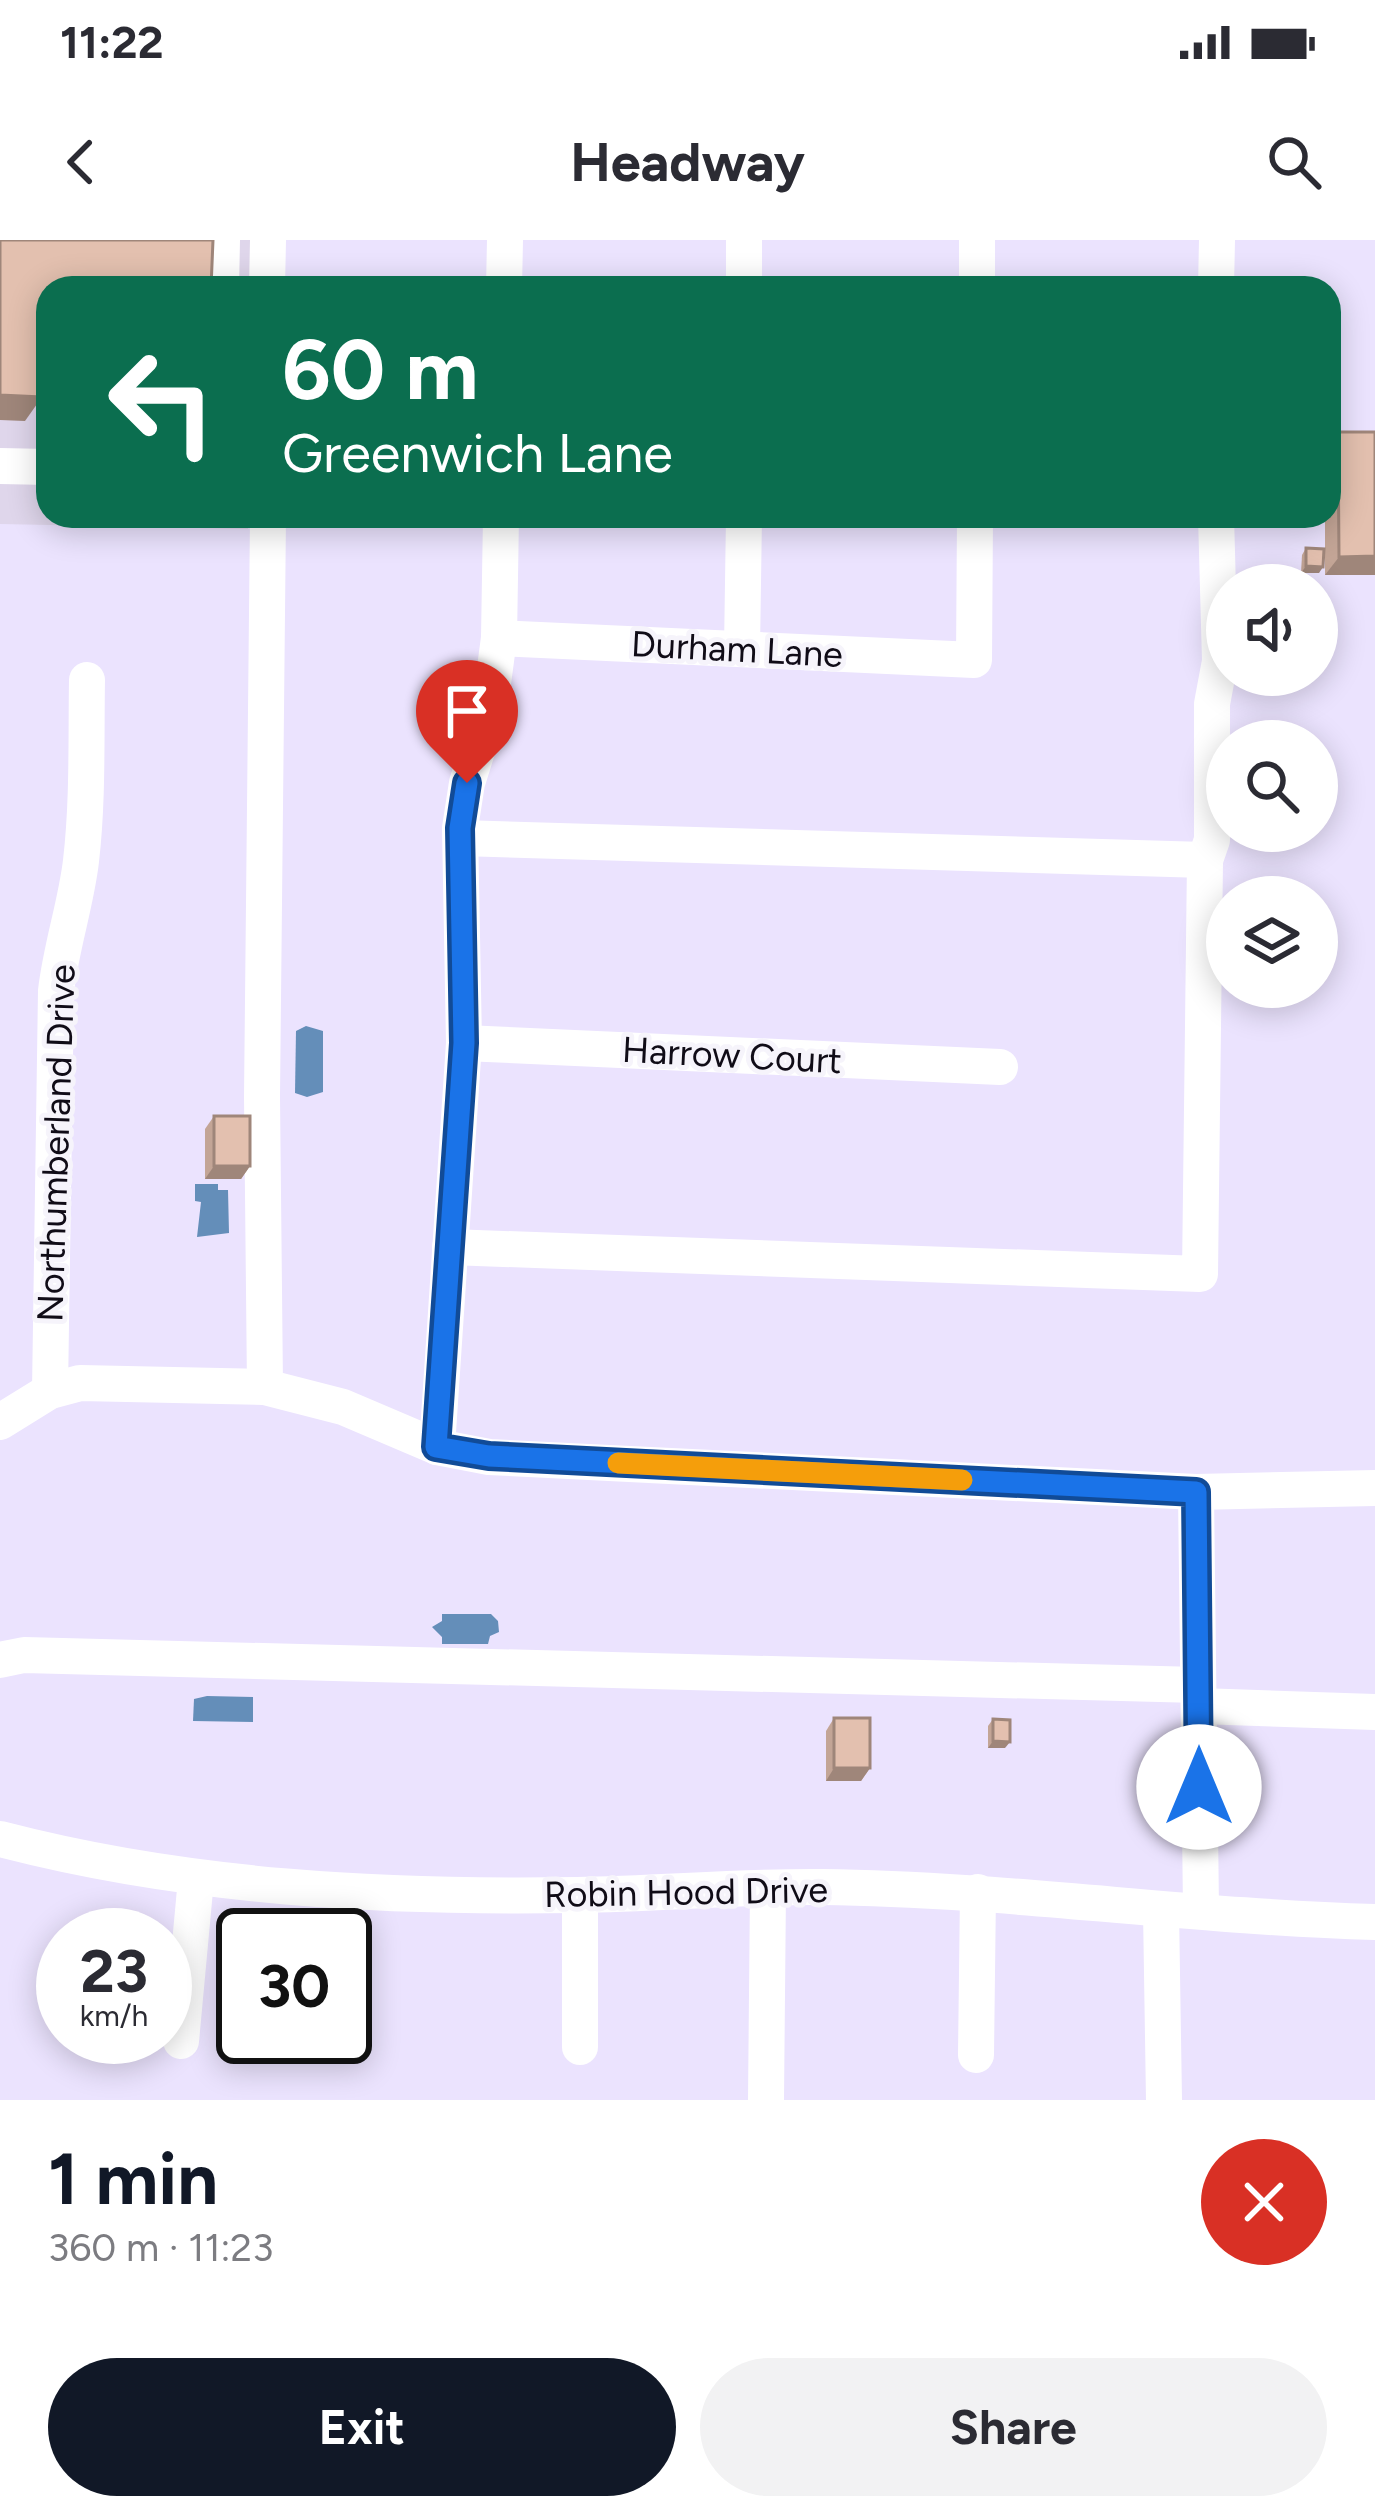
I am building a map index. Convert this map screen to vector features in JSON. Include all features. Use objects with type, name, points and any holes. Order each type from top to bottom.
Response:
[{"type":"street","points":[[221,276],[222,240]]},
{"type":"street","points":[[267,276],[268,240]]},
{"type":"street","points":[[504,276],[505,240]]},
{"type":"street","points":[[744,240],[744,276]]},
{"type":"street","points":[[976,276],[977,240]]},
{"type":"street","points":[[1216,276],[1217,240]]},
{"type":"street","points":[[0,466],[36,467]]},
{"type":"street","points":[[265,1387],[262,1097],[268,528]]},
{"type":"street","points":[[436,1447],[464,1043],[460,838],[467,783],[488,712],[500,638],[501,528]]},
{"type":"street","points":[[742,649],[743,528]]},
{"type":"street","name":"Durham Lane","points":[[500,638],[974,660],[975,528]]},
{"type":"street","points":[[450,1247],[1200,1274],[1205,860],[1212,840],[1212,704],[1220,661],[1216,528]]},
{"type":"street","name":"Northumberland Drive","points":[[50,1391],[56,991],[86,818],[87,680]]},
{"type":"street","points":[[460,838],[1205,860]]},
{"type":"street","name":"Harrow Court","points":[[464,1043],[1000,1067]]},
{"type":"street","points":[[0,1422],[50,1391],[80,1383],[265,1387],[343,1407],[436,1447],[489,1456],[1196,1492],[1375,1488]]},
{"type":"street","points":[[1196,1492],[1201,1910]]},
{"type":"street","points":[[0,1660],[24,1655],[332,1661],[1198,1695],[1375,1712]]},
{"type":"street","name":"Robin Hood Drive","points":[[0,1839],[196,1879],[347,1891],[580,1895],[768,1888],[978,1892],[1161,1910],[1375,1922]]},
{"type":"street","points":[[192,1922],[196,1879]]},
{"type":"street","points":[[766,2100],[768,1888]]},
{"type":"street","points":[[976,2055],[978,1892]]},
{"type":"street","points":[[580,1895],[580,2047]]},
{"type":"street","points":[[1161,1910],[1164,2100]]},
{"type":"shaded area","points":[[0,240],[250,240],[250,276],[36,276],[36,525],[0,524]]},
{"type":"water","points":[[306,1026],[323,1031],[323,1092],[307,1097],[295,1093],[296,1031]]},
{"type":"water","points":[[195,1184],[218,1184],[218,1190],[228,1190],[229,1233],[197,1237],[201,1202],[195,1201]]},
{"type":"water","points":[[442,1614],[491,1614],[499,1632],[490,1636],[488,1644],[442,1644],[432,1627],[442,1621]]},
{"type":"water","points":[[253,1697],[253,1722],[193,1721],[194,1699]]},
{"type":"building","points":[[0,240],[213,240],[212,276],[36,276],[36,397],[0,395]]},
{"type":"building","points":[[1341,432],[1375,432],[1375,556],[1339,557]]},
{"type":"building","points":[[1306,548],[1324,549],[1323,564],[1306,564]]},
{"type":"building","points":[[214,1116],[250,1116],[250,1166],[214,1166]]},
{"type":"building","points":[[834,1718],[870,1718],[870,1768],[834,1768]]},
{"type":"building","points":[[993,1719],[1010,1720],[1010,1742],[993,1741]]},
{"type":"slow traffic","points":[[618,1463],[962,1480]]},
{"type":"route","points":[[467,783],[460,828],[464,1043],[436,1447],[489,1456],[1196,1492],[1199,1787]]}]
